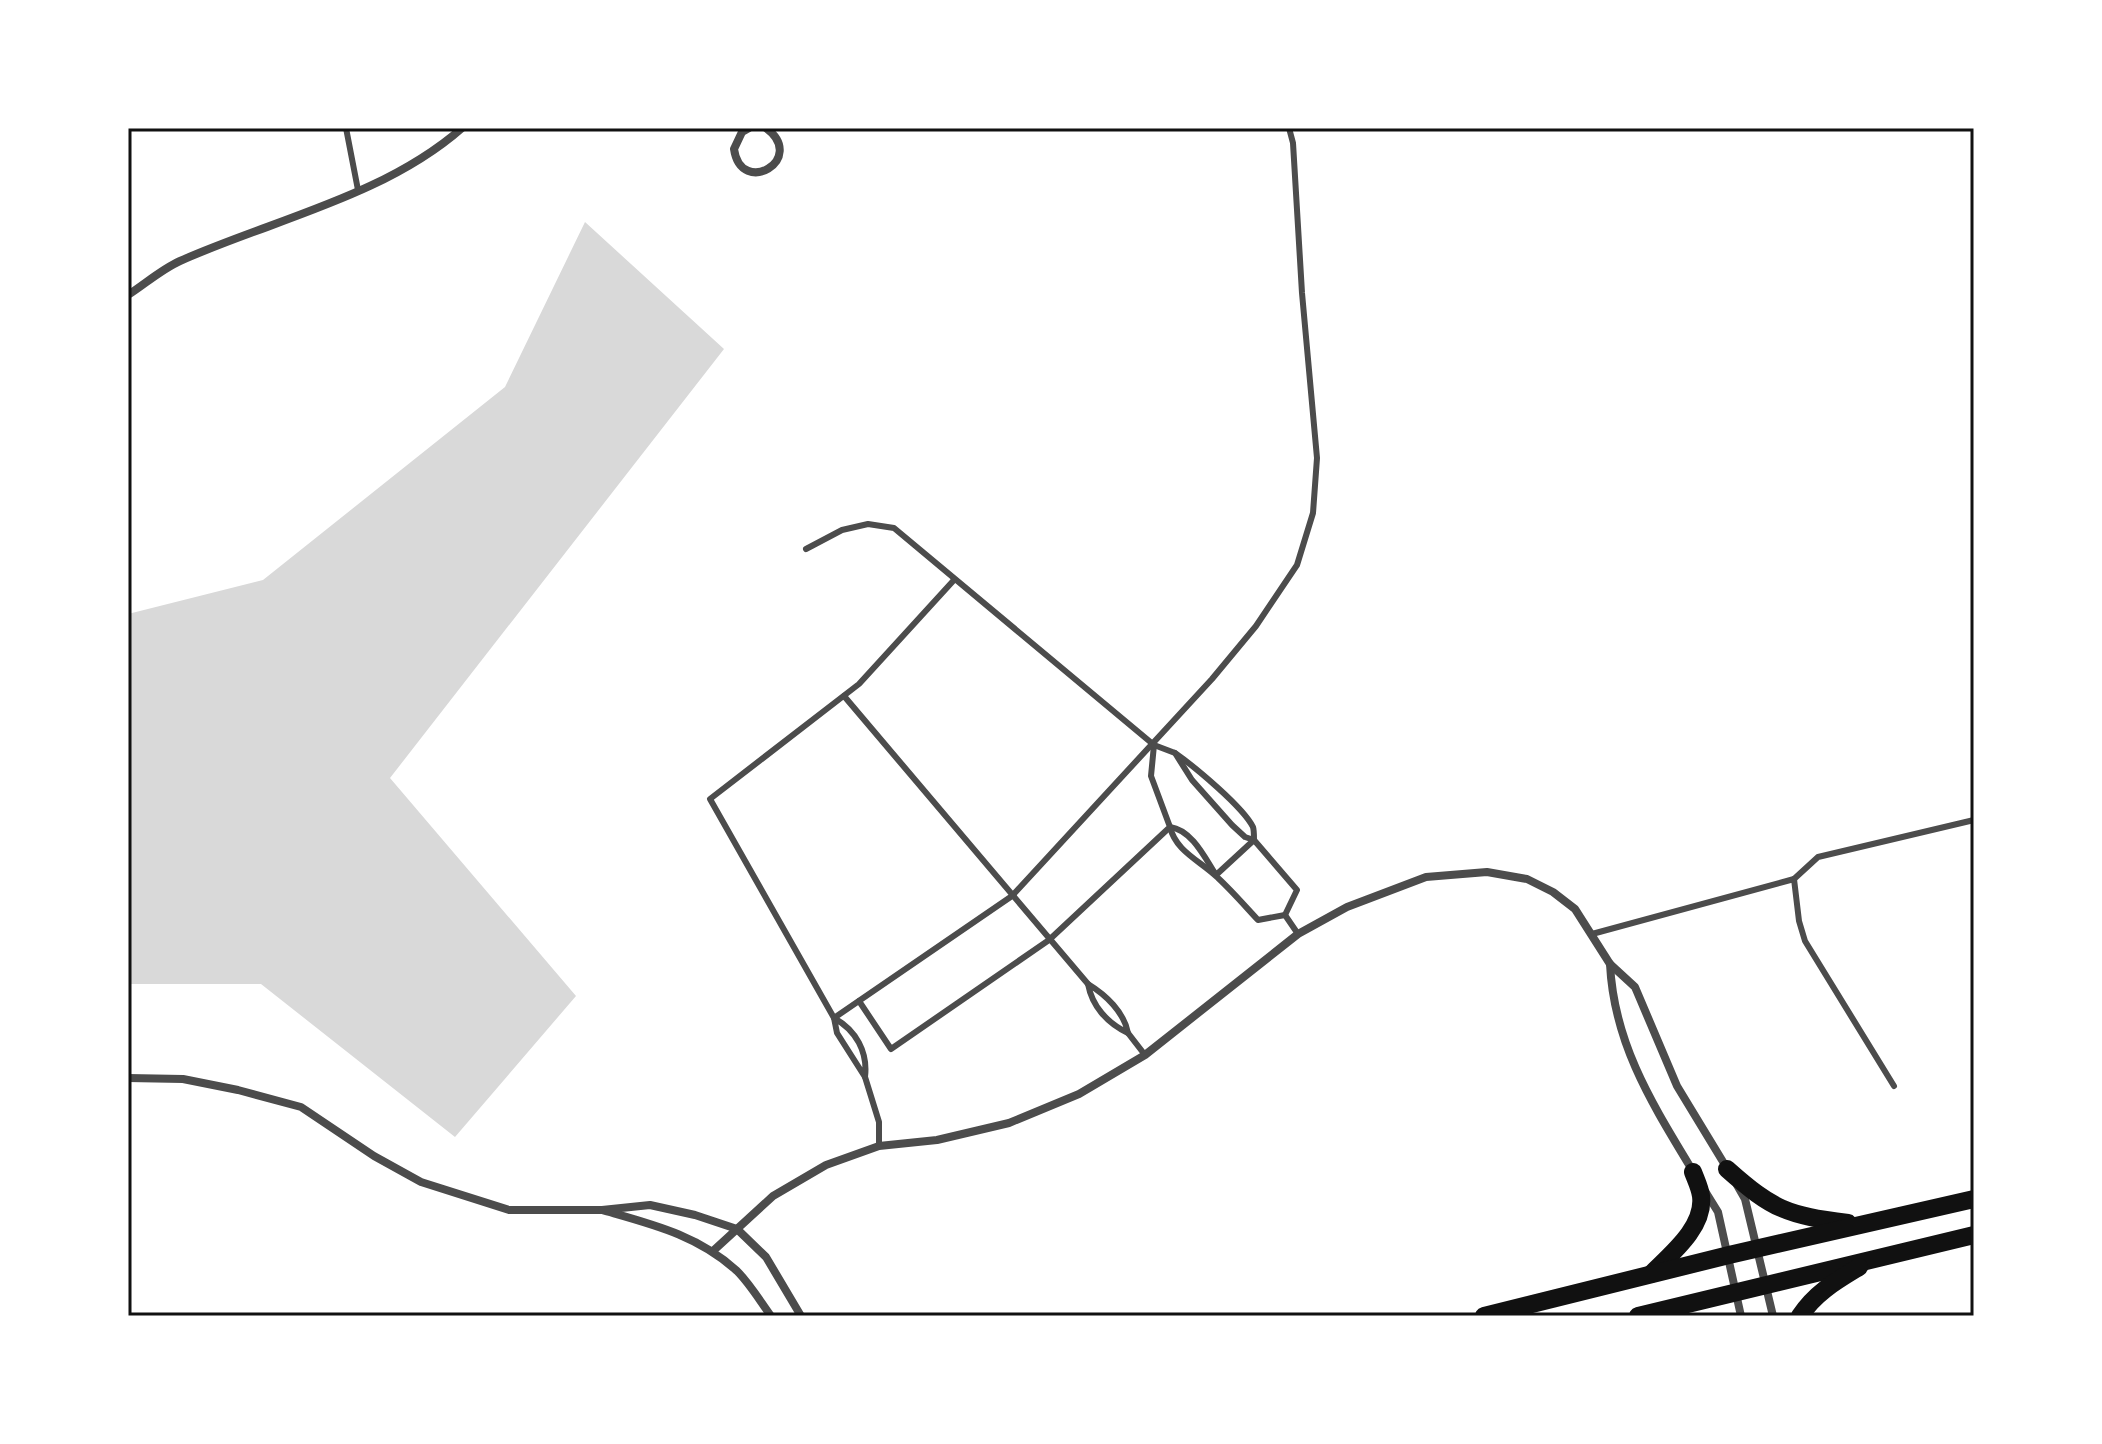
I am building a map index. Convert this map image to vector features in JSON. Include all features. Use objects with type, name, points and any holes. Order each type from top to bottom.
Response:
[{"type":"main road","points":[[1727,1169],[1763,1201],[1795,1215],[1863,1224]]},
{"type":"main road","points":[[1651,1275],[1690,1233],[1699,1215],[1702,1197],[1693,1172]]},
{"type":"main road","points":[[1484,1316],[1729,1255],[1974,1199]]},
{"type":"main road","points":[[1638,1316],[1974,1235]]},
{"type":"main road","points":[[1800,1316],[1809,1302],[1825,1288],[1873,1258]]},
{"type":"street","points":[[128,295],[177,262],[358,190],[437,150],[462,128]]},
{"type":"street","points":[[749,128],[742,132],[734,149],[738,163],[753,173],[765,172],[775,164],[781,151],[778,140],[769,129]]},
{"type":"street","points":[[713,1251],[773,1196],[826,1165],[879,1146],[937,1140],[1009,1123],[1079,1094],[1145,1055],[1298,934],[1347,907],[1426,877],[1487,872],[1527,879],[1553,892],[1575,909],[1610,964],[1635,987],[1677,1086],[1745,1199],[1773,1316]]},
{"type":"street","points":[[1610,964],[1611,995],[1626,1049],[1650,1100],[1718,1212],[1741,1316]]},
{"type":"street","points":[[128,1078],[183,1079],[301,1107],[374,1156],[421,1182],[509,1210],[602,1210],[650,1205],[737,1229],[766,1257],[801,1316]]},
{"type":"street","points":[[602,1210],[676,1231],[713,1251],[739,1274],[771,1316]]},
{"type":"lane","points":[[346,128],[358,190]]},
{"type":"lane","points":[[834,1018],[1012,896],[1154,745],[1256,626],[1297,565],[1313,513],[1317,458],[1302,293],[1293,143],[1289,128]]},
{"type":"lane","points":[[806,549],[842,530],[868,524],[894,528],[1154,745],[1175,753],[1202,772],[1254,829],[1254,840],[1216,875]]},
{"type":"lane","points":[[879,1146],[879,1122],[865,1077],[837,1033],[834,1018],[710,799],[859,684],[954,580]]},
{"type":"lane","points":[[844,696],[1049,940],[1125,1020],[1128,1033],[1145,1055]]},
{"type":"lane","points":[[1154,745],[1151,776],[1173,838],[1191,857],[1216,875],[1258,920],[1285,915]]},
{"type":"lane","points":[[1175,753],[1192,780],[1232,825],[1245,837],[1254,840],[1297,890],[1285,915]]},
{"type":"lane","points":[[1592,934],[1794,879],[1818,857],[1974,820]]},
{"type":"lane","points":[[859,1001],[891,1049],[1049,940],[1170,827],[1180,828],[1200,848],[1216,875]]},
{"type":"lane","points":[[1794,879],[1799,921],[1805,941],[1894,1086]]},
{"type":"lane","points":[[1285,915],[1298,934]]},
{"type":"lane","points":[[1088,984],[1091,1000],[1115,1027],[1128,1033]]},
{"type":"lane","points":[[834,1018],[848,1026],[861,1047],[867,1062],[865,1077]]},
{"type":"shaded area","points":[[585,222],[724,349],[390,778],[576,996],[455,1137],[261,984],[128,984],[128,614],[263,580],[505,387]]}]
